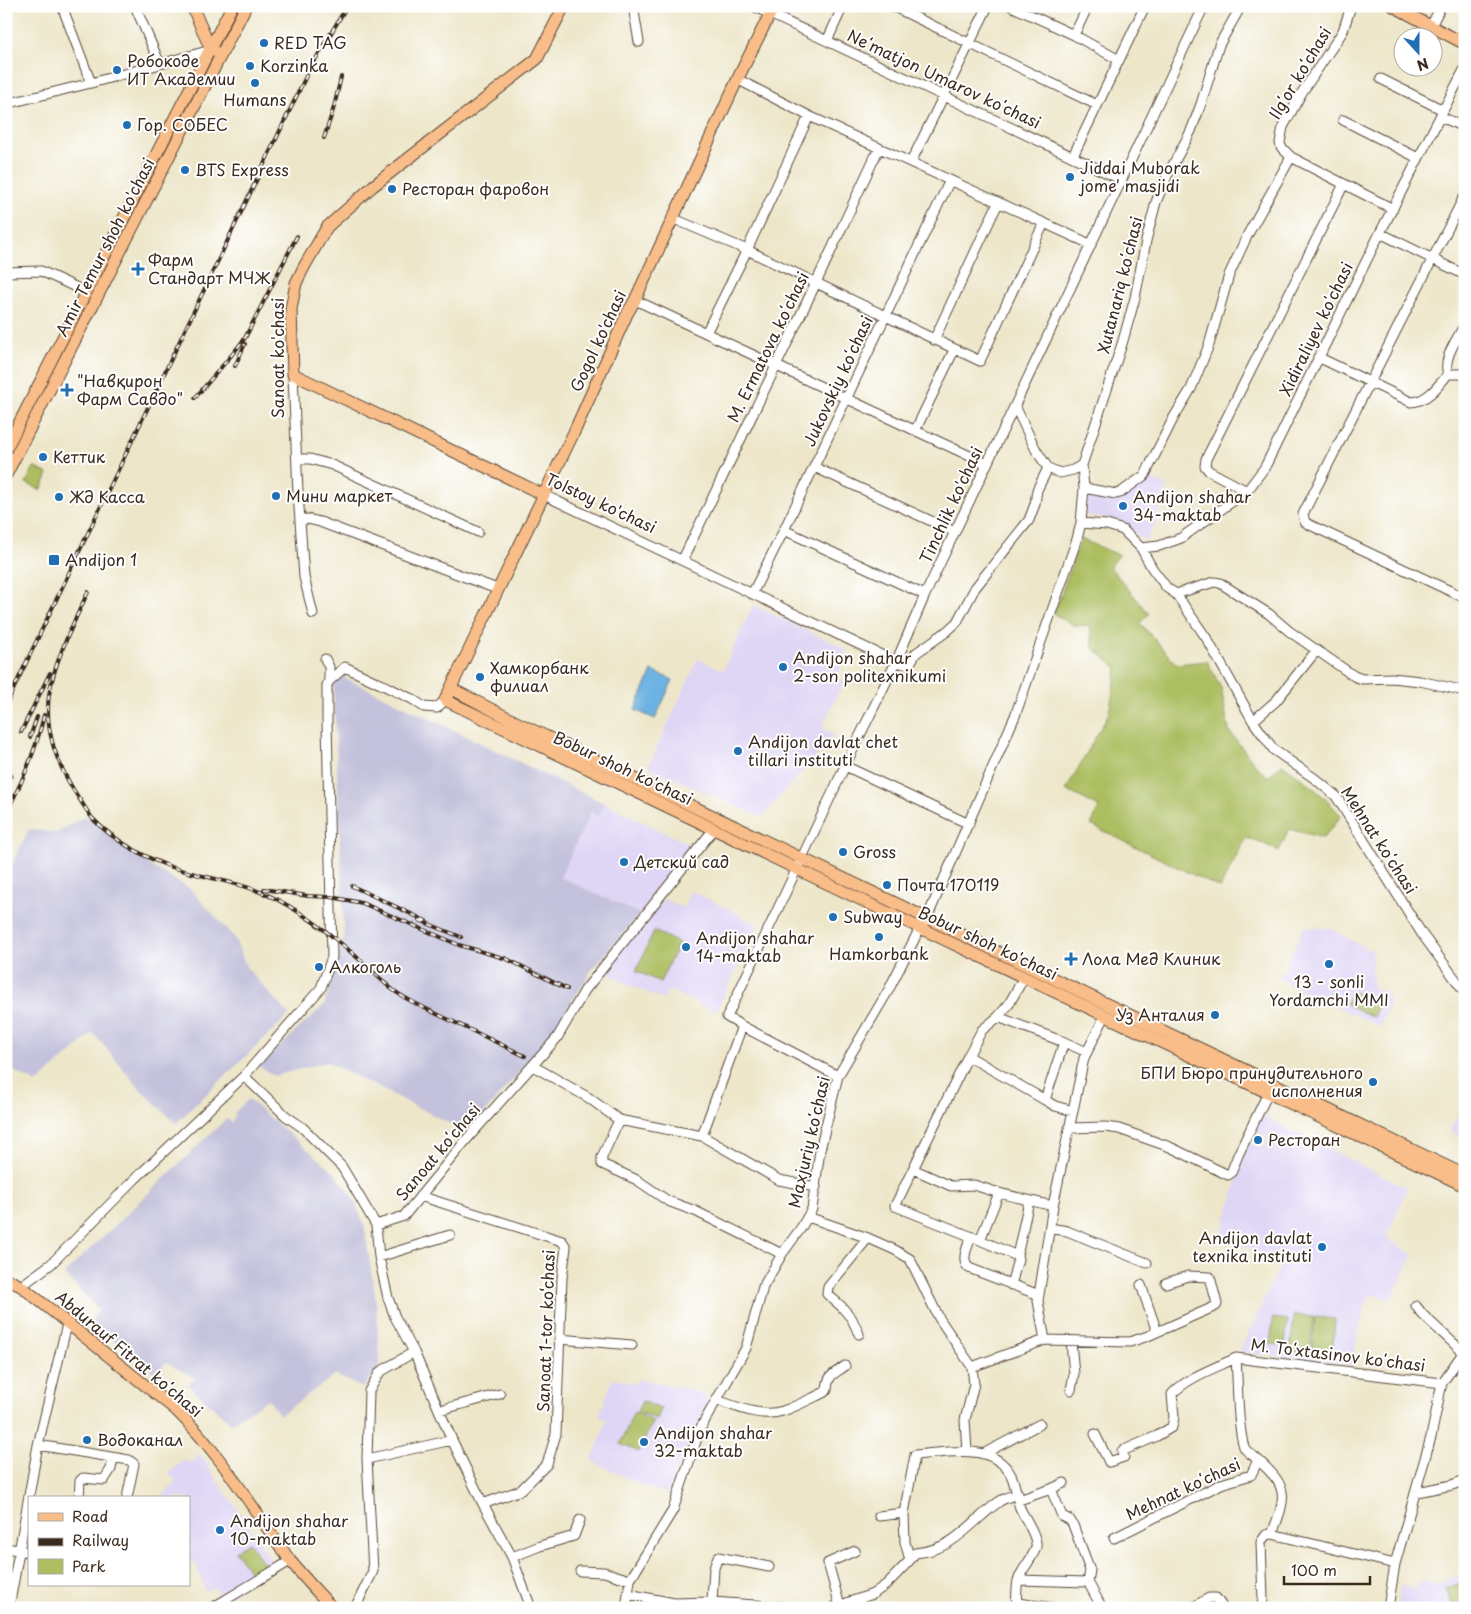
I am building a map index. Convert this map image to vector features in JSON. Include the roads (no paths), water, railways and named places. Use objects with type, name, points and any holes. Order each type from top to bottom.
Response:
[{"type":"main road","points":[[192,6],[211,50],[222,55]]},
{"type":"main road","name":"Amir Temur shoh ko'chasi","points":[[6,449],[232,6]]},
{"type":"main road","name":"Amir Temur shoh ko'chasi","points":[[6,474],[246,6]]},
{"type":"main road","name":"Sanoat ko'chasi","points":[[293,374],[291,309],[296,283],[327,227],[374,186],[537,59],[564,6]]},
{"type":"main road","points":[[1393,6],[1465,44]]},
{"type":"main road","name":"Gogol ko'chasi","points":[[445,700],[452,689],[497,589],[544,495],[606,362],[626,314],[635,300],[672,218],[772,10]]},
{"type":"main road","name":"Tolstoy ko'chasi","points":[[293,374],[544,495]]},
{"type":"main road","name":"Bobur shoh ko'chasi","points":[[452,689],[515,728]]},
{"type":"main road","name":"Bobur shoh ko'chasi","points":[[445,700],[515,728],[714,829],[1465,1186]]},
{"type":"main road","name":"Bobur shoh ko'chasi","points":[[544,742],[802,858],[1116,1010],[1465,1175]]},
{"type":"main road","name":"Abdurauf Fitrat koʻchasi","points":[[6,1279],[21,1286],[176,1410],[198,1432],[216,1454],[290,1561],[332,1608]]},
{"type":"street","points":[[62,6],[90,83]]},
{"type":"street","points":[[136,6],[160,64]]},
{"type":"street","points":[[634,6],[639,42]]},
{"type":"street","name":"Neʻmatjon Umarov koʻchasi","points":[[754,6],[772,10],[827,41],[1122,180]]},
{"type":"street","points":[[827,41],[843,6]]},
{"type":"street","points":[[892,6],[1097,106]]},
{"type":"street","points":[[911,162],[988,6]]},
{"type":"street","points":[[1011,6],[1119,60]]},
{"type":"street","points":[[1074,36],[1088,6]]},
{"type":"street","points":[[1073,156],[1145,6]]},
{"type":"street","name":"Tinchlik ko'chasi","points":[[742,1026],[727,1017],[896,662],[925,595],[1090,244],[1204,6]]},
{"type":"street","name":"Xutanariq koʻchasi","points":[[1082,465],[1122,344],[1135,298],[1156,202],[1194,122],[1219,45],[1241,6]]},
{"type":"street","name":"Ilgʻor koʻchasi","points":[[1291,157],[1281,147],[1280,143],[1284,127],[1300,94],[1343,31],[1351,6]]},
{"type":"street","points":[[1431,26],[1441,6]]},
{"type":"street","points":[[6,104],[211,50]]},
{"type":"street","name":"Xidiraliyev koʻchasi","points":[[1141,548],[1159,546],[1181,538],[1247,491],[1265,467],[1380,233],[1465,68]]},
{"type":"street","points":[[738,79],[809,116],[1090,244]]},
{"type":"street","points":[[1381,79],[1465,128]]},
{"type":"street","points":[[706,333],[809,116]]},
{"type":"street","points":[[1343,120],[1418,158]]},
{"type":"street","name":"M. Ermatova koʻchasi","points":[[683,559],[879,148]]},
{"type":"street","points":[[1084,488],[1116,494],[1145,475],[1174,417],[1191,389],[1204,360],[1229,275],[1248,234],[1291,157],[1393,209]]},
{"type":"street","name":"Jukovskiy koʻchasi","points":[[752,594],[950,180]]},
{"type":"street","points":[[1247,491],[1209,471],[1205,466],[1206,459],[1344,184]]},
{"type":"street","points":[[1465,195],[1305,509],[1304,518],[1308,524],[1465,598]]},
{"type":"street","points":[[934,340],[998,202]]},
{"type":"street","points":[[672,218],[747,250],[980,361],[1044,223]]},
{"type":"street","points":[[1380,233],[1465,275]]},
{"type":"street","points":[[6,272],[41,271],[86,292]]},
{"type":"street","points":[[635,300],[987,464]]},
{"type":"street","points":[[1448,374],[1446,363],[1465,324]]},
{"type":"street","points":[[915,431],[954,350]]},
{"type":"street","points":[[1318,358],[1408,401],[1416,402],[1432,392],[1448,374],[1465,374]]},
{"type":"street","name":"Sanoat ko'chasi","points":[[293,374],[305,585],[313,614]]},
{"type":"street","points":[[1015,406],[1036,450],[1048,468],[1060,472],[1073,470],[1082,465]]},
{"type":"street","points":[[297,459],[310,459],[332,465],[478,532]]},
{"type":"street","name":"Maxjuriy koʻchasi","points":[[626,1608],[630,1580],[673,1510],[700,1429],[746,1348],[763,1287],[782,1254],[808,1218],[814,1204],[820,1150],[838,1076],[888,991],[927,918],[1015,716],[1073,554],[1081,523],[1084,488],[1082,465]]},
{"type":"street","points":[[814,467],[955,532]]},
{"type":"street","points":[[896,662],[909,665],[916,653],[957,622],[975,588],[1011,540],[1029,520],[1035,504],[1037,490],[1048,468]]},
{"type":"street","name":"Tolstoy ko'chasi","points":[[544,495],[683,559],[896,662]]},
{"type":"street","points":[[300,520],[308,519],[320,522],[497,589]]},
{"type":"street","name":"Mehnat koʻchasi","points":[[1081,523],[1107,525],[1123,530],[1141,548],[1152,568],[1167,588],[1176,594],[1207,639],[1253,721],[1274,750],[1336,796],[1418,928],[1464,991]]},
{"type":"street","points":[[784,530],[925,595]]},
{"type":"street","points":[[1176,594],[1214,582],[1220,583],[1270,614],[1316,651],[1354,676],[1362,679],[1392,678],[1420,680],[1465,691]]},
{"type":"street","points":[[1253,721],[1276,701],[1316,651]]},
{"type":"street","points":[[21,1286],[51,1264],[135,1179],[244,1076],[321,988],[332,957],[327,710],[329,667],[325,659]]},
{"type":"street","points":[[329,681],[344,667],[412,699],[424,707],[437,708],[445,700]]},
{"type":"street","points":[[845,766],[969,824]]},
{"type":"street","name":"Sanoat koʻchasi","points":[[376,1225],[404,1216],[468,1139],[557,1038],[584,990],[714,829]]},
{"type":"street","points":[[1017,1256],[895,1206],[982,1030],[998,1017],[1009,1004],[1024,977]]},
{"type":"street","points":[[1045,1340],[1038,1301],[1052,1206],[1087,1052],[1105,1016]]},
{"type":"street","points":[[998,1017],[1087,1052]]},
{"type":"street","points":[[702,1136],[742,1026],[838,1076]]},
{"type":"street","points":[[1045,1100],[1064,1042]]},
{"type":"street","points":[[968,1056],[1055,1106],[1073,1111]]},
{"type":"street","points":[[533,1066],[589,1098],[619,1120],[702,1136],[779,1180],[816,1187]]},
{"type":"street","points":[[244,1076],[286,1116],[302,1127],[342,1167],[376,1225],[379,1257],[388,1298],[395,1316],[414,1352],[452,1440],[483,1504],[512,1557],[531,1608]]},
{"type":"street","points":[[1069,1128],[1105,1127],[1119,1129],[1170,1148],[1228,1175],[1231,1174],[1268,1094]]},
{"type":"street","points":[[619,1120],[602,1157],[602,1164],[637,1180],[668,1201],[695,1211],[782,1254]]},
{"type":"street","points":[[913,1169],[951,1186],[974,1185],[1052,1206]]},
{"type":"street","points":[[980,1240],[999,1193]]},
{"type":"street","name":"Sanoat 1-tor ko‘chasi","points":[[420,1196],[565,1242],[556,1434],[547,1464],[521,1490],[483,1504]]},
{"type":"street","points":[[1011,1285],[1029,1201]]},
{"type":"street","points":[[808,1218],[868,1238],[895,1250],[910,1260],[939,1318],[972,1366],[974,1384],[965,1420],[967,1451]]},
{"type":"street","points":[[1050,1228],[1067,1231],[1147,1264]]},
{"type":"street","points":[[379,1257],[450,1235]]},
{"type":"street","points":[[971,1236],[964,1259],[965,1264],[969,1268],[1039,1295]]},
{"type":"street","points":[[859,1334],[852,1320],[826,1290],[868,1238]]},
{"type":"street","points":[[972,1366],[1045,1340],[1130,1342],[1157,1332],[1216,1304],[1210,1277],[1188,1276],[1166,1282]]},
{"type":"street","points":[[1141,1285],[1157,1332]]},
{"type":"street","points":[[1388,1608],[1395,1564],[1431,1437],[1442,1383],[1464,1351],[1423,1315],[1416,1306]]},
{"type":"street","points":[[28,1496],[38,1445],[67,1324]]},
{"type":"street","points":[[559,1339],[632,1345]]},
{"type":"street","points":[[1071,1342],[1074,1374],[1071,1390]]},
{"type":"street","points":[[355,1608],[373,1571],[368,1459],[369,1391],[380,1372],[414,1352]]},
{"type":"street","points":[[1095,1434],[1108,1462],[1124,1457],[1122,1451],[1157,1436],[1172,1427],[1174,1417],[1172,1394],[1176,1390],[1236,1358]]},
{"type":"street","name":"M. Toʻxtasinov koʻchasi","points":[[1261,1608],[1263,1600],[1261,1542],[1266,1535],[1272,1534],[1281,1510],[1283,1490],[1273,1473],[1245,1449],[1241,1428],[1236,1358],[1442,1383]]},
{"type":"street","points":[[717,1400],[751,1411],[769,1413],[782,1411],[824,1393],[827,1390],[830,1377],[846,1366]]},
{"type":"street","points":[[440,1410],[500,1394]]},
{"type":"street","points":[[983,1454],[1040,1424]]},
{"type":"street","points":[[368,1459],[452,1440]]},
{"type":"street","points":[[38,1445],[129,1460],[134,1464],[127,1496]]},
{"type":"street","points":[[910,1560],[905,1542],[904,1513],[915,1455],[967,1451],[983,1454],[995,1459],[1010,1472],[1020,1506],[1036,1543],[1034,1552],[1018,1580],[1016,1605],[1055,1608]]},
{"type":"street","points":[[79,1496],[80,1481],[83,1478],[104,1480],[111,1468],[113,1458]]},
{"type":"street","name":"Mehnat koʻchasi","points":[[1114,1538],[1221,1484],[1249,1476],[1258,1460]]},
{"type":"street","points":[[1416,1492],[1452,1485],[1465,1480]]},
{"type":"street","points":[[855,1551],[828,1563],[836,1607],[873,1594],[887,1584],[915,1553],[928,1552],[943,1547],[1001,1500],[1051,1489],[1064,1483]]},
{"type":"street","points":[[1051,1489],[1062,1516],[1070,1520],[1073,1525],[1088,1561],[1090,1570],[1088,1582],[1102,1608]]},
{"type":"street","points":[[9,1608],[28,1498]]},
{"type":"street","points":[[879,1516],[904,1513]]},
{"type":"street","points":[[512,1557],[574,1536],[580,1520]]},
{"type":"street","points":[[1272,1534],[1395,1564]]},
{"type":"street","points":[[6,1548],[28,1552]]},
{"type":"street","points":[[712,1602],[714,1568],[718,1557],[769,1568]]},
{"type":"street","points":[[212,1608],[290,1561]]},
{"type":"street","points":[[580,1571],[604,1572],[630,1580]]},
{"type":"street","points":[[1018,1580],[1088,1582]]},
{"type":"street","points":[[628,1594],[674,1603],[712,1602],[798,1608]]},
{"type":"street","points":[[1192,1608],[1210,1598],[1216,1598],[1223,1608]]},
{"type":"water","points":[[652,671],[673,680],[655,719],[635,710]]},
{"type":"railway","points":[[6,705],[308,72],[347,6]]},
{"type":"railway","points":[[324,138],[341,77]]},
{"type":"railway","points":[[195,398],[245,338],[297,236]]},
{"type":"railway","points":[[235,366],[245,344]]},
{"type":"railway","points":[[88,592],[55,669],[48,709],[54,749],[64,773],[93,819],[118,840],[137,852],[157,861],[180,870],[251,888],[278,900],[325,931],[399,994],[424,1008],[525,1056]]},
{"type":"railway","points":[[21,732],[50,673]]},
{"type":"railway","points":[[6,813],[28,765],[44,715]]},
{"type":"railway","points":[[30,737],[37,717]]},
{"type":"railway","points":[[6,784],[11,775]]},
{"type":"railway","points":[[352,886],[426,921]]},
{"type":"railway","points":[[264,889],[308,896],[331,897],[362,903],[459,945],[507,959],[567,989]]},
{"type":"railway","points":[[419,920],[461,937]]},
{"type":"place","name":"RED TAG","points":[[264,43]]},
{"type":"place","name":"Korzinka","points":[[250,66]]},
{"type":"place","name":"Робокоде ИТ Академии","points":[[117,70]]},
{"type":"place","name":"Humans","points":[[255,83]]},
{"type":"place","name":"Гор. СОБЕС","points":[[127,125]]},
{"type":"place","name":"BTS Express","points":[[185,170]]},
{"type":"place","name":"Jiddai Muborak jome' masjidi","points":[[1070,177]]},
{"type":"place","name":"Ресторан фаровон","points":[[392,189]]},
{"type":"place","name":"Фарм Стандарт МЧЖ","points":[[138,269]]},
{"type":"place","name":"\"Навқирон Фарм Савдо\"","points":[[67,390]]},
{"type":"place","name":"Кеттик","points":[[43,457]]},
{"type":"place","name":"Мини маркет","points":[[276,496]]},
{"type":"place","name":"Жд Касса","points":[[59,497]]},
{"type":"place","name":"Andijon shahar 34-maktab","points":[[1123,506]]},
{"type":"place","name":"Andijon 1","points":[[54,560]]},
{"type":"place","name":"Andijon shahar 2-son politexnikumi","points":[[783,667]]},
{"type":"place","name":"Хамкорбанк филиал","points":[[480,677]]},
{"type":"place","name":"Andijon davlat chet tillari instituti","points":[[738,751]]},
{"type":"place","name":"Gross","points":[[843,852]]},
{"type":"place","name":"Детский сад","points":[[624,862]]},
{"type":"place","name":"Почта 170119","points":[[887,885]]},
{"type":"place","name":"Subway","points":[[833,917]]},
{"type":"place","name":"Hamkorbank","points":[[879,937]]},
{"type":"place","name":"Andijon shahar 14-maktab","points":[[686,947]]},
{"type":"place","name":"Лола Мед Клиник","points":[[1071,959]]},
{"type":"place","name":"13 - sonli Yordamchi MMI","points":[[1329,964]]},
{"type":"place","name":"Алкоголь","points":[[319,967]]},
{"type":"place","name":"Уз Анталия","points":[[1215,1015]]},
{"type":"place","name":"БПИ Бюро принудительного исполнения","points":[[1373,1082]]},
{"type":"place","name":"Ресторан","points":[[1258,1140]]},
{"type":"place","name":"Andijon davlat texnika instituti","points":[[1322,1247]]},
{"type":"place","name":"Водоканал","points":[[87,1440]]},
{"type":"place","name":"Andijon shahar 32-maktab","points":[[644,1442]]},
{"type":"place","name":"Andijon shahar 10-maktab","points":[[220,1530]]}]
